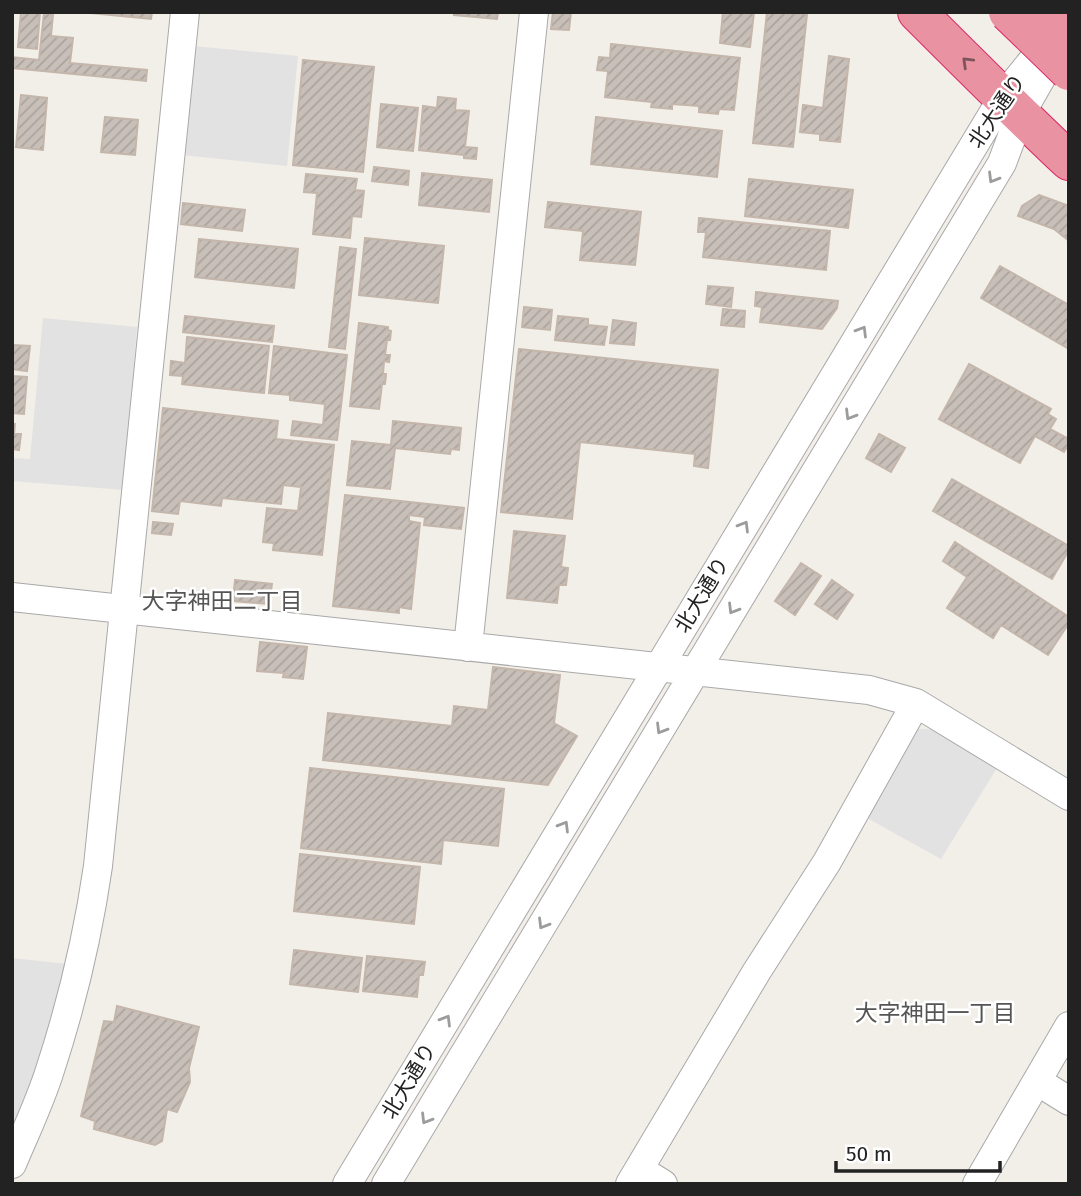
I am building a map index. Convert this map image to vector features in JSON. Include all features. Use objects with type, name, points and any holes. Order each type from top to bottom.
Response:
[{"type":"highway","points":[[917,12],[1069,161]]},
{"type":"highway","points":[[1008,12],[1069,71]]},
{"type":"highway","points":[[1054,12],[1069,28]]},
{"type":"street","points":[[12,1164],[50,1072],[70,1005],[90,922],[99,866],[185,12]]},
{"type":"street","points":[[468,647],[534,12]]},
{"type":"street","name":"北大通り","points":[[347,1184],[659,667],[1069,15]]},
{"type":"street","points":[[386,1184],[1002,163],[1012,106],[1069,28]]},
{"type":"street","points":[[12,597],[869,690],[916,703],[1069,796]]},
{"type":"street","points":[[663,1184],[634,1176],[757,971],[827,862],[916,703]]},
{"type":"street","points":[[977,1184],[1069,1026]]},
{"type":"street","points":[[1037,1081],[1069,1101]]},
{"type":"shaded area","points":[[193,46],[298,56],[287,166],[182,155]]},
{"type":"shaded area","points":[[43,318],[137,327],[124,490],[12,481],[12,458],[30,459]]},
{"type":"shaded area","points":[[916,729],[932,729],[997,768],[941,859],[867,818]]},
{"type":"shaded area","points":[[12,958],[68,964],[47,1040],[12,1130]]},
{"type":"building","points":[[21,12],[40,12],[37,49],[18,47]]},
{"type":"building","points":[[80,12],[152,12],[151,19]]},
{"type":"building","points":[[454,12],[498,12],[497,19],[454,15]]},
{"type":"building","points":[[553,12],[571,12],[569,30],[551,29]]},
{"type":"building","points":[[723,12],[754,12],[750,47],[720,43]]},
{"type":"building","points":[[767,12],[807,14],[793,147],[753,143]]},
{"type":"building","points":[[44,13],[53,14],[51,36],[73,38],[70,63],[147,70],[146,81],[12,68],[12,57],[39,60]]},
{"type":"building","points":[[611,44],[740,58],[734,110],[719,109],[718,114],[699,112],[699,106],[672,104],[672,109],[651,107],[652,102],[605,97],[608,71],[597,70],[599,57],[610,58]]},
{"type":"building","points":[[829,56],[849,59],[840,142],[820,140],[820,134],[800,132],[803,105],[823,108]]},
{"type":"building","points":[[303,60],[374,67],[363,172],[293,165]]},
{"type":"building","points":[[21,95],[47,98],[43,150],[16,147]]},
{"type":"building","points":[[438,97],[456,99],[455,110],[469,111],[465,147],[477,148],[476,159],[419,150],[423,106],[437,108]]},
{"type":"building","points":[[381,104],[418,108],[413,151],[377,147]]},
{"type":"building","points":[[105,117],[138,120],[135,155],[101,152]]},
{"type":"building","points":[[596,117],[722,131],[717,177],[591,164]]},
{"type":"building","points":[[374,167],[409,171],[408,185],[372,181]]},
{"type":"building","points":[[422,173],[492,180],[489,212],[419,205]]},
{"type":"building","points":[[306,174],[357,179],[355,190],[364,191],[361,217],[352,216],[350,238],[313,234],[317,193],[304,192]]},
{"type":"building","points":[[749,179],[853,190],[848,228],[745,216]]},
{"type":"building","points":[[1039,195],[1069,206],[1069,241],[1054,229],[1018,216],[1022,206]]},
{"type":"building","points":[[548,202],[641,212],[635,265],[580,260],[583,231],[545,227]]},
{"type":"building","points":[[183,203],[245,210],[242,231],[181,224]]},
{"type":"building","points":[[699,218],[830,231],[826,270],[703,257],[706,232],[698,232]]},
{"type":"building","points":[[365,238],[444,246],[438,303],[359,295]]},
{"type":"building","points":[[199,239],[298,249],[294,288],[195,277]]},
{"type":"building","points":[[340,247],[356,249],[345,349],[329,347]]},
{"type":"building","points":[[1000,266],[1069,305],[1069,349],[981,298]]},
{"type":"building","points":[[708,286],[733,288],[731,307],[706,304]]},
{"type":"building","points":[[756,292],[838,301],[837,308],[822,329],[760,322],[762,307],[755,306]]},
{"type":"building","points":[[524,307],[552,310],[550,330],[522,327]]},
{"type":"building","points":[[723,309],[745,311],[744,327],[721,325]]},
{"type":"building","points":[[185,316],[274,326],[272,342],[183,332]]},
{"type":"building","points":[[558,316],[588,319],[588,325],[607,327],[604,345],[555,340]]},
{"type":"building","points":[[613,320],[636,323],[634,345],[610,343]]},
{"type":"building","points":[[359,323],[388,327],[391,331],[385,355],[390,355],[389,362],[384,361],[385,384],[382,384],[379,409],[350,406]]},
{"type":"building","points":[[187,337],[269,346],[264,393],[182,384],[183,376],[170,375],[171,361],[185,363]]},
{"type":"building","points":[[12,345],[30,346],[27,371],[12,369]]},
{"type":"building","points":[[274,346],[347,355],[337,440],[291,435],[293,421],[323,425],[325,404],[290,400],[290,395],[269,393]]},
{"type":"building","points":[[519,349],[718,370],[708,468],[694,466],[695,454],[580,442],[572,519],[501,512]]},
{"type":"building","points":[[969,364],[1051,409],[1048,414],[1056,419],[1050,429],[1069,439],[1064,452],[1035,436],[1020,463],[939,419]]},
{"type":"building","points":[[12,376],[27,377],[24,414],[12,413]]},
{"type":"building","points":[[163,408],[278,421],[276,439],[334,445],[322,555],[273,550],[274,543],[263,542],[267,508],[298,511],[301,487],[283,485],[281,504],[222,498],[221,506],[180,501],[178,514],[152,511]]},
{"type":"building","points":[[393,421],[461,428],[459,450],[451,449],[450,454],[395,448],[390,489],[347,485],[352,441],[391,445]]},
{"type":"building","points":[[12,424],[15,424],[14,434],[21,434],[19,450],[12,449]]},
{"type":"building","points":[[879,434],[905,448],[891,472],[866,458]]},
{"type":"building","points":[[952,479],[1069,546],[1052,579],[933,511]]},
{"type":"building","points":[[345,495],[464,508],[461,529],[424,525],[425,517],[409,515],[409,521],[420,523],[411,609],[399,607],[399,613],[333,606]]},
{"type":"building","points":[[153,522],[173,524],[171,535],[152,533]]},
{"type":"building","points":[[514,531],[565,536],[561,567],[568,568],[566,585],[559,585],[557,603],[507,598]]},
{"type":"building","points":[[955,542],[1069,617],[1069,623],[1048,655],[1001,625],[993,638],[947,608],[967,577],[943,561]]},
{"type":"building","points":[[801,563],[821,576],[795,615],[775,601]]},
{"type":"building","points":[[235,580],[272,584],[269,604],[233,601]]},
{"type":"building","points":[[832,580],[853,595],[837,619],[815,604]]},
{"type":"building","points":[[260,642],[307,647],[303,679],[283,677],[284,673],[257,671]]},
{"type":"building","points":[[493,667],[560,675],[554,723],[577,736],[548,785],[323,760],[328,713],[452,726],[454,706],[488,710]]},
{"type":"building","points":[[310,768],[504,789],[498,846],[443,840],[441,864],[301,848]]},
{"type":"building","points":[[300,854],[420,867],[414,924],[294,911]]},
{"type":"building","points":[[294,950],[362,958],[358,992],[290,984]]},
{"type":"building","points":[[367,956],[425,962],[423,975],[419,975],[417,997],[363,991]]},
{"type":"building","points":[[117,1006],[199,1027],[189,1068],[190,1082],[177,1112],[167,1109],[162,1141],[155,1145],[94,1129],[95,1121],[81,1116],[104,1021],[114,1022]]},
{"type":"district","name":"大字神田二丁目","points":[[222,601]]},
{"type":"district","name":"大字神田一丁目","points":[[935,1013]]}]
